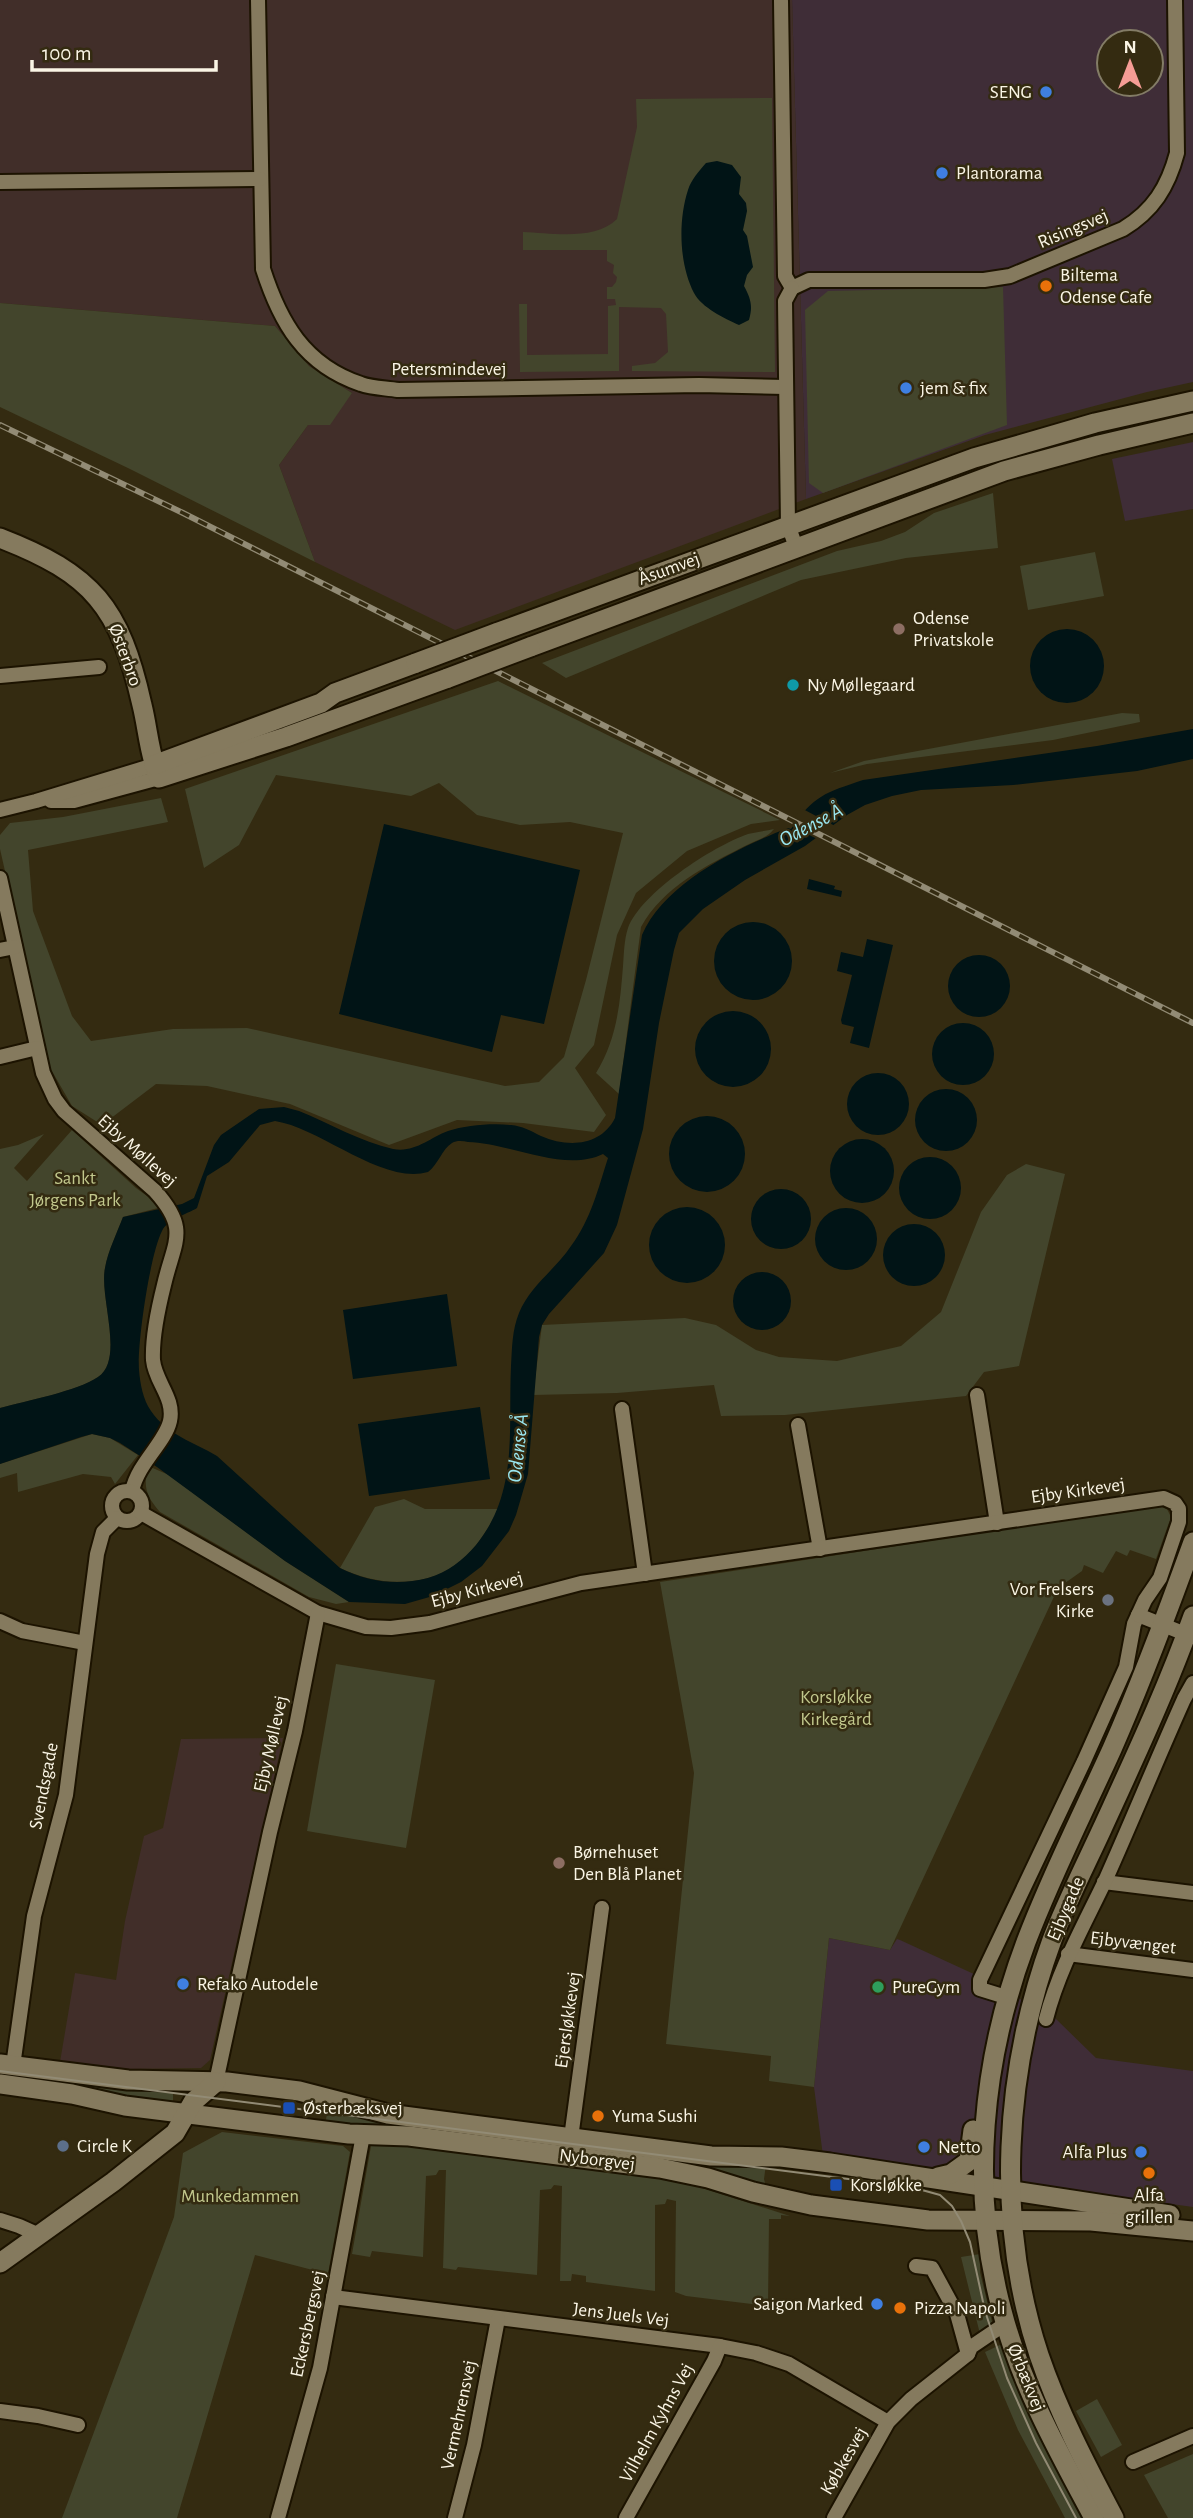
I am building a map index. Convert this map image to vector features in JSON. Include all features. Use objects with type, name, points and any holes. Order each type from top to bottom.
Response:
[{"type":"street","name":"Petersmindevej","points":[[258,0],[263,269],[273,302],[296,339],[322,366],[362,384],[398,390],[699,385],[785,387]]},
{"type":"street","name":"Risingsvej","points":[[792,288],[809,281],[984,280],[1010,276],[1123,229],[1135,221],[1161,194],[1172,173],[1177,153],[1175,0]]},
{"type":"street","points":[[781,1],[785,276],[792,288],[785,301],[788,526],[796,547]]},
{"type":"street","points":[[0,182],[260,179]]},
{"type":"street","name":"Åsumvej","points":[[161,770],[321,703],[335,693],[974,458],[1095,423],[1193,401]]},
{"type":"street","name":"Åsumvej","points":[[161,770],[286,737],[1004,471],[1193,423]]},
{"type":"street","name":"Østerbro","points":[[0,538],[64,567],[102,601],[118,628],[161,770]]},
{"type":"street","points":[[0,676],[99,667]]},
{"type":"street","points":[[156,736],[178,748],[335,693]]},
{"type":"street","name":"Østerbro","points":[[143,707],[152,722],[161,770]]},
{"type":"street","points":[[0,810],[36,801],[74,801],[161,770]]},
{"type":"street","name":"Ejby Møllevej","points":[[0,878],[43,1073],[55,1099],[64,1111],[168,1205],[176,1225],[177,1245],[164,1284],[153,1358],[157,1378],[168,1397],[171,1411],[169,1425],[134,1480],[132,1491]]},
{"type":"street","points":[[0,950],[15,947]]},
{"type":"street","points":[[0,1057],[37,1048]]},
{"type":"street","points":[[977,1395],[997,1523]]},
{"type":"street","points":[[622,1409],[645,1574]]},
{"type":"street","points":[[798,1424],[820,1549]]},
{"type":"street","points":[[132,1491],[142,1501],[141,1513],[133,1521],[125,1522],[117,1518],[112,1508],[115,1496],[132,1491]]},
{"type":"street","name":"Ejby Kirkevej","points":[[318,1613],[348,1623],[391,1628],[430,1623],[581,1583],[1164,1498],[1175,1503],[1179,1509],[1179,1522],[1160,1578],[1138,1615]]},
{"type":"street","points":[[141,1513],[318,1613]]},
{"type":"street","name":"Svendsgade","points":[[7,2065],[34,1916],[66,1794],[100,1541],[108,1524],[117,1518]]},
{"type":"street","name":"Ejbygade","points":[[999,2207],[983,2150],[994,2056],[1009,1998],[1026,1942],[1113,1745],[1193,1542]]},
{"type":"street","name":"Ejby Møllevej","points":[[216,2081],[270,1832],[295,1731],[318,1613]]},
{"type":"street","points":[[1009,1998],[980,1989],[980,1980],[1126,1667],[1132,1631],[1138,1615],[1162,1625],[1191,1629]]},
{"type":"street","points":[[0,1621],[22,1631],[85,1643]]},
{"type":"street","name":"Ejbygade","points":[[999,2207],[1017,2077],[1036,1989],[1065,1910],[1191,1629]]},
{"type":"street","name":"Ejbygade","points":[[1046,2019],[1068,1954],[1104,1882],[1193,1683]]},
{"type":"street","name":"Ejbygade","points":[[1104,1882],[1193,1893]]},
{"type":"street","name":"Ejersløkkevej","points":[[572,2138],[602,1908]]},
{"type":"street","name":"Ejbyvænget","points":[[1068,1954],[1193,1970]]},
{"type":"street","points":[[934,2178],[951,2175],[969,2161],[978,2085],[994,2056]]},
{"type":"street","name":"Nyborgvej","points":[[7,2065],[128,2080],[216,2081],[299,2091],[388,2114],[723,2157],[781,2157],[934,2178],[999,2207],[1091,2221],[1189,2222]]},
{"type":"street","points":[[0,2263],[176,2133],[195,2115],[216,2081]]},
{"type":"street","name":"Nyborgvej","points":[[0,2084],[72,2094],[125,2106],[195,2115],[363,2135],[409,2136],[660,2168],[708,2178],[774,2197],[842,2200],[965,2213],[999,2207],[1189,2222]]},
{"type":"street","name":"Eckersbergsvej","points":[[278,2518],[320,2368],[363,2135]]},
{"type":"street","name":"Ørbækvej","points":[[999,2207],[991,2263],[1005,2324],[1032,2398],[1094,2518]]},
{"type":"street","name":"Ørbækvej","points":[[999,2207],[1019,2269],[1040,2356],[1069,2428],[1114,2518]]},
{"type":"street","points":[[0,2220],[39,2235]]},
{"type":"street","points":[[916,2266],[932,2268],[957,2314],[968,2354]]},
{"type":"street","name":"Jens Juels Vej","points":[[333,2297],[720,2346],[764,2355],[789,2364],[888,2422]]},
{"type":"street","name":"Vermehrensvej","points":[[455,2518],[479,2423],[498,2319]]},
{"type":"street","name":"Købkesvej","points":[[834,2518],[888,2422],[911,2399],[968,2354],[971,2347],[1005,2324]]},
{"type":"street","name":"Vilhelm Kyhns Vej","points":[[626,2518],[720,2346]]},
{"type":"street","points":[[0,2412],[38,2416],[78,2425]]},
{"type":"street","points":[[1133,2462],[1193,2436]]},
{"type":"shaded area","points":[[0,0],[792,0],[806,499],[455,630],[315,562],[279,465],[308,425],[352,393],[309,366],[275,326],[0,303]]},
{"type":"shaded area","points":[[792,0],[1193,0],[1193,382],[985,435],[806,499]]},
{"type":"shaded area","points":[[1193,442],[1193,509],[1125,521],[1112,459]]},
{"type":"shaded area","points":[[283,1738],[210,2060],[201,2068],[117,2069],[60,2062],[75,1973],[116,1980],[125,1921],[144,1836],[163,1828],[181,1739]]},
{"type":"shaded area","points":[[829,1938],[890,1950],[897,1939],[900,1940],[976,1975],[1055,2018],[1096,2058],[1193,2071],[1193,2207],[823,2156],[814,2087]]},
{"type":"green space","points":[[772,98],[775,372],[632,371],[632,366],[655,363],[668,352],[666,314],[661,308],[619,307],[619,371],[520,372],[519,304],[527,304],[527,355],[608,354],[608,306],[616,305],[615,299],[607,299],[607,287],[612,287],[617,277],[613,273],[614,265],[607,261],[607,250],[523,250],[523,232],[585,233],[608,226],[617,219],[637,127],[636,99]]},
{"type":"green space","points":[[1003,287],[1007,425],[823,493],[809,483],[805,310],[828,291]]},
{"type":"green space","points":[[0,303],[275,326],[309,366],[352,393],[330,425],[308,425],[279,465],[315,562],[0,407]]},
{"type":"green space","points":[[993,493],[998,548],[906,558],[801,580],[566,678],[542,663],[837,551],[881,541],[905,532],[934,513]]},
{"type":"green space","points":[[1095,552],[1104,596],[1028,610],[1020,566]]},
{"type":"green space","points":[[498,681],[780,820],[751,824],[687,851],[636,893],[617,935],[594,1045],[575,1068],[606,1115],[594,1132],[523,1123],[457,1120],[389,1145],[290,1104],[207,1086],[156,1084],[102,1125],[72,1106],[49,1066],[0,849],[0,835],[10,823],[63,817],[161,798],[168,822],[28,850],[33,911],[72,1016],[91,1041],[173,1029],[247,1028],[505,1086],[539,1082],[564,1057],[623,833],[570,822],[520,825],[477,815],[439,783],[411,796],[276,775],[239,845],[204,868],[185,789]]},
{"type":"green space","points":[[1122,713],[1139,714],[1140,722],[1053,740],[867,764],[830,773],[864,761]]},
{"type":"green space","points":[[774,829],[765,837],[687,878],[661,900],[641,927],[619,1094],[596,1073],[613,1034],[626,937],[635,914],[662,886],[698,860],[733,840]]},
{"type":"green space","name":"Sankt Jørgens Park","points":[[72,1130],[158,1208],[123,1217],[108,1255],[104,1280],[110,1356],[106,1368],[98,1377],[78,1387],[0,1408],[0,1149],[44,1134],[14,1168],[27,1181]]},
{"type":"green space","points":[[1026,1164],[1065,1174],[1019,1366],[984,1372],[966,1396],[785,1415],[721,1416],[714,1385],[617,1393],[533,1395],[542,1325],[685,1318],[716,1325],[756,1350],[779,1357],[837,1361],[901,1346],[941,1312],[981,1212],[1007,1175]]},
{"type":"green space","points":[[92,1434],[110,1438],[138,1455],[115,1484],[111,1477],[83,1474],[18,1492],[17,1473],[0,1478],[0,1464]]},
{"type":"green space","points":[[148,1466],[169,1475],[285,1561],[349,1602],[336,1604],[309,1597],[160,1512],[147,1491]]},
{"type":"green space","points":[[404,1499],[425,1509],[499,1509],[469,1553],[451,1568],[436,1575],[421,1580],[388,1581],[371,1579],[340,1568],[375,1507]]},
{"type":"green space","name":"Korsløkke Kirkegård","points":[[1160,1506],[1167,1509],[1171,1517],[1156,1559],[1130,1550],[1127,1556],[1116,1551],[1103,1573],[1084,1565],[1082,1571],[1058,1588],[890,1950],[829,1938],[814,2087],[769,2081],[771,2056],[666,2044],[694,1773],[660,1582]]},
{"type":"green space","points":[[336,1664],[435,1680],[406,1848],[307,1831]]},
{"type":"green space","points":[[0,2067],[173,2089],[173,2101],[0,2081]]},
{"type":"green space","points":[[328,2104],[766,2164],[766,2187],[325,2128]]},
{"type":"green space","name":"Munkedammen","points":[[222,2132],[343,2146],[350,2152],[328,2274],[255,2255],[177,2518],[62,2518],[174,2217],[183,2153]]},
{"type":"green space","points":[[380,2142],[662,2175],[790,2216],[781,2215],[781,2219],[769,2219],[768,2306],[686,2296],[675,2292],[676,2201],[667,2199],[665,2204],[655,2205],[655,2291],[586,2282],[586,2276],[572,2274],[571,2281],[560,2281],[562,2186],[554,2185],[551,2189],[540,2190],[537,2275],[458,2267],[456,2270],[443,2268],[446,2170],[426,2176],[423,2257],[372,2251],[370,2257],[352,2254],[371,2146]]},
{"type":"green space","points":[[980,2254],[980,2272],[992,2322],[980,2334],[961,2257]]},
{"type":"green space","points":[[1002,2344],[1038,2433],[1083,2518],[1065,2518],[1018,2430],[985,2352]]},
{"type":"green space","points":[[1097,2399],[1122,2445],[1101,2457],[1076,2411]]},
{"type":"green space","points":[[1193,2454],[1193,2518],[1168,2518],[1144,2475]]},
{"type":"water","points":[[717,161],[732,165],[741,177],[739,194],[746,203],[743,230],[747,236],[753,267],[744,286],[750,299],[751,311],[749,320],[739,325],[702,303],[689,282],[683,256],[683,215],[688,190],[706,163]]},
{"type":"water","points":[[1067,629],[1088,635],[1098,645],[1104,666],[1098,687],[1088,697],[1067,703],[1046,697],[1036,687],[1030,666],[1036,645],[1046,635]]},
{"type":"water","name":"Odense Å","points":[[1193,729],[1193,759],[1137,771],[1013,785],[921,790],[865,805],[805,846],[745,880],[703,909],[679,933],[659,1023],[643,1129],[617,1225],[604,1253],[542,1325],[528,1474],[516,1515],[509,1531],[482,1566],[461,1582],[433,1596],[405,1604],[349,1602],[285,1561],[157,1467],[110,1438],[92,1434],[0,1464],[0,1408],[78,1387],[98,1377],[106,1368],[110,1356],[110,1342],[105,1268],[123,1217],[182,1204],[194,1198],[214,1145],[221,1135],[259,1109],[284,1107],[299,1111],[357,1137],[401,1150],[415,1147],[455,1129],[487,1124],[519,1126],[562,1142],[593,1139],[609,1127],[615,1118],[642,935],[652,916],[684,884],[725,857],[791,829],[814,802],[839,788],[863,780],[1097,746]],"holes":[[[275,1121],[293,1126],[372,1163],[410,1174],[428,1172],[449,1146],[458,1141],[554,1159],[588,1159],[603,1154],[608,1158],[593,1204],[578,1236],[565,1255],[536,1286],[517,1319],[512,1353],[508,1460],[499,1504],[490,1525],[476,1545],[449,1569],[428,1578],[406,1582],[383,1581],[361,1577],[340,1568],[217,1456],[165,1426],[148,1407],[144,1397],[139,1370],[140,1341],[149,1278],[162,1231],[173,1220],[197,1208],[207,1176],[229,1162],[260,1125]]]},
{"type":"water","points":[[384,824],[580,870],[544,1024],[501,1015],[492,1052],[339,1014]]},
{"type":"water","points":[[809,879],[835,886],[834,889],[842,891],[841,897],[807,889]]},
{"type":"water","points":[[753,922],[768,925],[780,934],[789,946],[792,961],[789,976],[780,988],[768,997],[753,1000],[738,997],[726,988],[717,976],[714,961],[717,946],[726,934],[738,925]]},
{"type":"water","points":[[867,939],[893,945],[869,1048],[850,1043],[854,1027],[842,1024],[852,975],[837,971],[841,952],[863,957]]},
{"type":"water","points":[[973,955],[985,955],[1001,964],[1008,974],[1008,998],[1001,1008],[985,1017],[973,1017],[962,1012],[953,1003],[948,992],[948,980],[953,969],[962,960]]},
{"type":"water","points":[[733,1011],[748,1014],[760,1022],[768,1034],[771,1049],[768,1064],[760,1076],[748,1084],[733,1087],[718,1084],[706,1076],[698,1064],[695,1049],[698,1034],[706,1022],[718,1014]]},
{"type":"water","points":[[963,1023],[975,1025],[985,1032],[992,1042],[992,1066],[985,1076],[975,1083],[963,1085],[951,1083],[941,1076],[934,1066],[932,1054],[934,1042],[941,1032],[951,1025]]},
{"type":"water","points":[[878,1073],[890,1075],[900,1082],[907,1092],[907,1116],[900,1126],[890,1133],[878,1135],[866,1133],[856,1126],[849,1116],[847,1104],[849,1092],[856,1082],[866,1075]]},
{"type":"water","points":[[940,1089],[952,1089],[968,1098],[975,1108],[975,1132],[968,1142],[952,1151],[940,1151],[929,1146],[920,1137],[915,1126],[915,1114],[920,1103],[929,1094]]},
{"type":"water","points":[[707,1116],[721,1119],[734,1127],[742,1140],[745,1154],[742,1168],[734,1181],[721,1189],[707,1192],[693,1189],[680,1181],[672,1168],[669,1154],[672,1140],[680,1127],[693,1119]]},
{"type":"water","points":[[862,1139],[880,1145],[888,1153],[894,1171],[888,1189],[880,1197],[862,1203],[844,1197],[836,1189],[830,1171],[836,1153],[844,1145]]},
{"type":"water","points":[[924,1157],[936,1157],[952,1166],[959,1176],[959,1200],[952,1210],[936,1219],[924,1219],[913,1214],[904,1205],[899,1194],[899,1182],[904,1171],[913,1162]]},
{"type":"water","points":[[781,1189],[802,1198],[811,1219],[802,1240],[781,1249],[760,1240],[751,1219],[760,1198]]},
{"type":"water","points":[[687,1207],[702,1210],[714,1218],[722,1230],[725,1245],[722,1260],[714,1272],[702,1280],[687,1283],[672,1280],[660,1272],[652,1260],[649,1245],[652,1230],[660,1218],[672,1210]]},
{"type":"water","points":[[840,1208],[852,1208],[868,1217],[875,1227],[875,1251],[868,1261],[852,1270],[840,1270],[829,1265],[820,1256],[815,1245],[815,1233],[820,1222],[829,1213]]},
{"type":"water","points":[[914,1224],[926,1226],[936,1233],[943,1243],[943,1267],[936,1277],[926,1284],[914,1286],[902,1284],[892,1277],[885,1267],[883,1255],[885,1243],[892,1233],[902,1226]]},
{"type":"water","points":[[762,1272],[783,1280],[791,1301],[783,1322],[762,1330],[741,1322],[733,1301],[741,1280]]},
{"type":"water","points":[[447,1294],[457,1366],[353,1379],[343,1310]]},
{"type":"water","points":[[480,1407],[490,1479],[369,1496],[358,1424]]},
{"type":"pier","points":[[801,808],[837,827],[819,840],[790,825]]},
{"type":"tram line","points":[[0,2071],[911,2187],[940,2195],[952,2206],[970,2242],[985,2311],[1007,2378],[1036,2443],[1076,2518]]},
{"type":"railway","points":[[0,425],[183,513],[1193,1023]]},
{"type":"place","name":"SENG","points":[[1046,92]]},
{"type":"place","name":"Plantorama","points":[[942,173]]},
{"type":"place","name":"Biltema Odense Cafe","points":[[1046,286]]},
{"type":"place","name":"jem & fix","points":[[906,388]]},
{"type":"place","name":"Odense Privatskole","points":[[899,629]]},
{"type":"place","name":"Ny Møllegaard","points":[[793,685]]},
{"type":"place","name":"Vor Frelsers Kirke","points":[[1108,1600]]},
{"type":"place","name":"Børnehuset Den Blå Planet","points":[[559,1863]]},
{"type":"place","name":"Refako Autodele","points":[[183,1984]]},
{"type":"place","name":"PureGym","points":[[878,1987]]},
{"type":"place","name":"Østerbæksvej","points":[[289,2108]]},
{"type":"place","name":"Yuma Sushi","points":[[598,2116]]},
{"type":"place","name":"Circle K","points":[[63,2146]]},
{"type":"place","name":"Netto","points":[[924,2147]]},
{"type":"place","name":"Alfa Plus","points":[[1141,2152]]},
{"type":"place","name":"Alfa grillen","points":[[1149,2173]]},
{"type":"place","name":"Korsløkke","points":[[836,2185]]},
{"type":"place","name":"Saigon Marked","points":[[877,2304]]},
{"type":"place","name":"Pizza Napoli","points":[[900,2308]]}]
